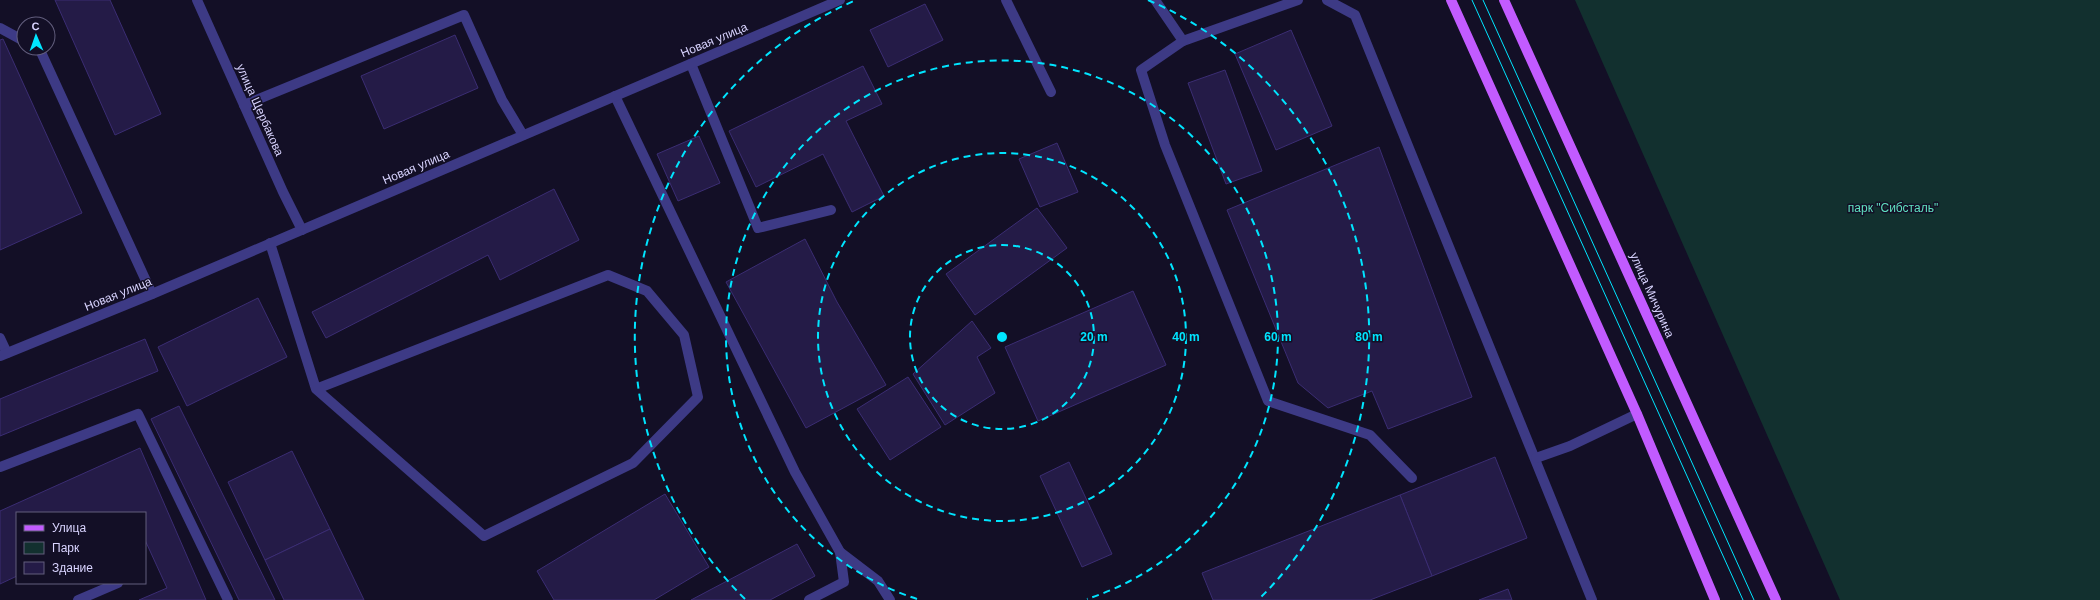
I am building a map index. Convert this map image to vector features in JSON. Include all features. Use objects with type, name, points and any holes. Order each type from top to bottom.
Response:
[{"type":"main road","points":[[1451,0],[1637,414],[1715,600]]},
{"type":"main road","name":"улица Мичурина","points":[[1504,0],[1776,600]]},
{"type":"street","name":"улица Щербакова","points":[[197,0],[302,230]]},
{"type":"street","name":"Новая улица","points":[[3,355],[152,294],[840,0]]},
{"type":"street","points":[[1006,0],[1050,92]]},
{"type":"street","points":[[1155,0],[1183,41]]},
{"type":"street","points":[[1298,0],[1183,41],[1141,70],[1165,146],[1268,401],[1370,434],[1412,478]]},
{"type":"street","points":[[1326,0],[1355,14],[1536,458],[1592,600]]},
{"type":"street","points":[[244,105],[464,16],[502,100],[523,135]]},
{"type":"street","points":[[0,28],[16,37]]},
{"type":"street","points":[[43,56],[152,294]]},
{"type":"street","points":[[690,64],[758,228],[831,210]]},
{"type":"street","points":[[615,96],[795,472],[840,552],[844,582],[809,600]]},
{"type":"street","points":[[270,243],[316,389],[484,536],[633,463],[698,397],[684,335],[647,292],[608,276],[316,389]]},
{"type":"street","points":[[0,338],[3,355]]},
{"type":"street","points":[[0,467],[138,414],[228,600]]},
{"type":"street","points":[[1536,458],[1570,446],[1637,414]]},
{"type":"street","points":[[840,552],[878,581],[890,600]]},
{"type":"street","points":[[78,600],[116,584]]},
{"type":"green space","name":"парк \"Сибсталь\"","points":[[1575,0],[2100,0],[2100,600],[1840,600]]},
{"type":"building","points":[[55,0],[110,0],[161,114],[115,135]]},
{"type":"building","points":[[925,4],[943,40],[888,67],[870,30]]},
{"type":"building","points":[[1291,30],[1332,126],[1276,150],[1235,54]]},
{"type":"building","points":[[455,35],[478,88],[384,129],[361,76]]},
{"type":"building","points":[[3,39],[82,213],[0,250],[0,40]]},
{"type":"building","points":[[863,66],[882,104],[846,121],[884,196],[852,212],[823,154],[756,187],[729,131]]},
{"type":"building","points":[[1225,70],[1262,171],[1226,184],[1188,83]]},
{"type":"building","points":[[699,136],[720,183],[678,201],[657,154]]},
{"type":"building","points":[[1057,143],[1078,192],[1040,207],[1019,159]]},
{"type":"building","points":[[1379,147],[1472,397],[1388,429],[1372,391],[1328,408],[1298,383],[1227,210]]},
{"type":"building","points":[[554,189],[579,240],[500,280],[488,255],[326,338],[312,312]]},
{"type":"building","points":[[1037,208],[1067,248],[975,315],[946,274]]},
{"type":"building","points":[[805,239],[837,302],[886,385],[806,428],[726,282]]},
{"type":"building","points":[[1133,291],[1166,365],[1038,421],[1005,347]]},
{"type":"building","points":[[258,298],[287,357],[187,406],[158,347]]},
{"type":"building","points":[[972,321],[991,348],[977,357],[995,393],[945,425],[913,374]]},
{"type":"building","points":[[145,339],[158,371],[0,436],[0,399]]},
{"type":"building","points":[[908,377],[941,427],[890,460],[857,409]]},
{"type":"building","points":[[179,406],[275,600],[239,600],[151,419]]},
{"type":"building","points":[[140,448],[206,600],[139,600],[167,588],[146,542],[146,512],[16,512],[16,576],[0,584],[0,511]]},
{"type":"building","points":[[292,451],[330,529],[265,560],[228,482]]},
{"type":"building","points":[[1495,457],[1527,538],[1432,576],[1400,495]]},
{"type":"building","points":[[1069,462],[1112,554],[1082,567],[1040,476]]},
{"type":"building","points":[[665,494],[709,567],[654,600],[554,600],[537,571]]},
{"type":"building","points":[[1400,495],[1432,576],[1370,600],[1213,600],[1202,573]]},
{"type":"building","points":[[330,529],[364,600],[284,600],[265,560]]},
{"type":"building","points":[[797,544],[815,576],[770,600],[691,600]]},
{"type":"building","points":[[1508,589],[1512,600],[1479,600]]},
{"type":"tram line","points":[[1472,0],[1743,600]]},
{"type":"tram line","points":[[1483,0],[1754,600]]}]
